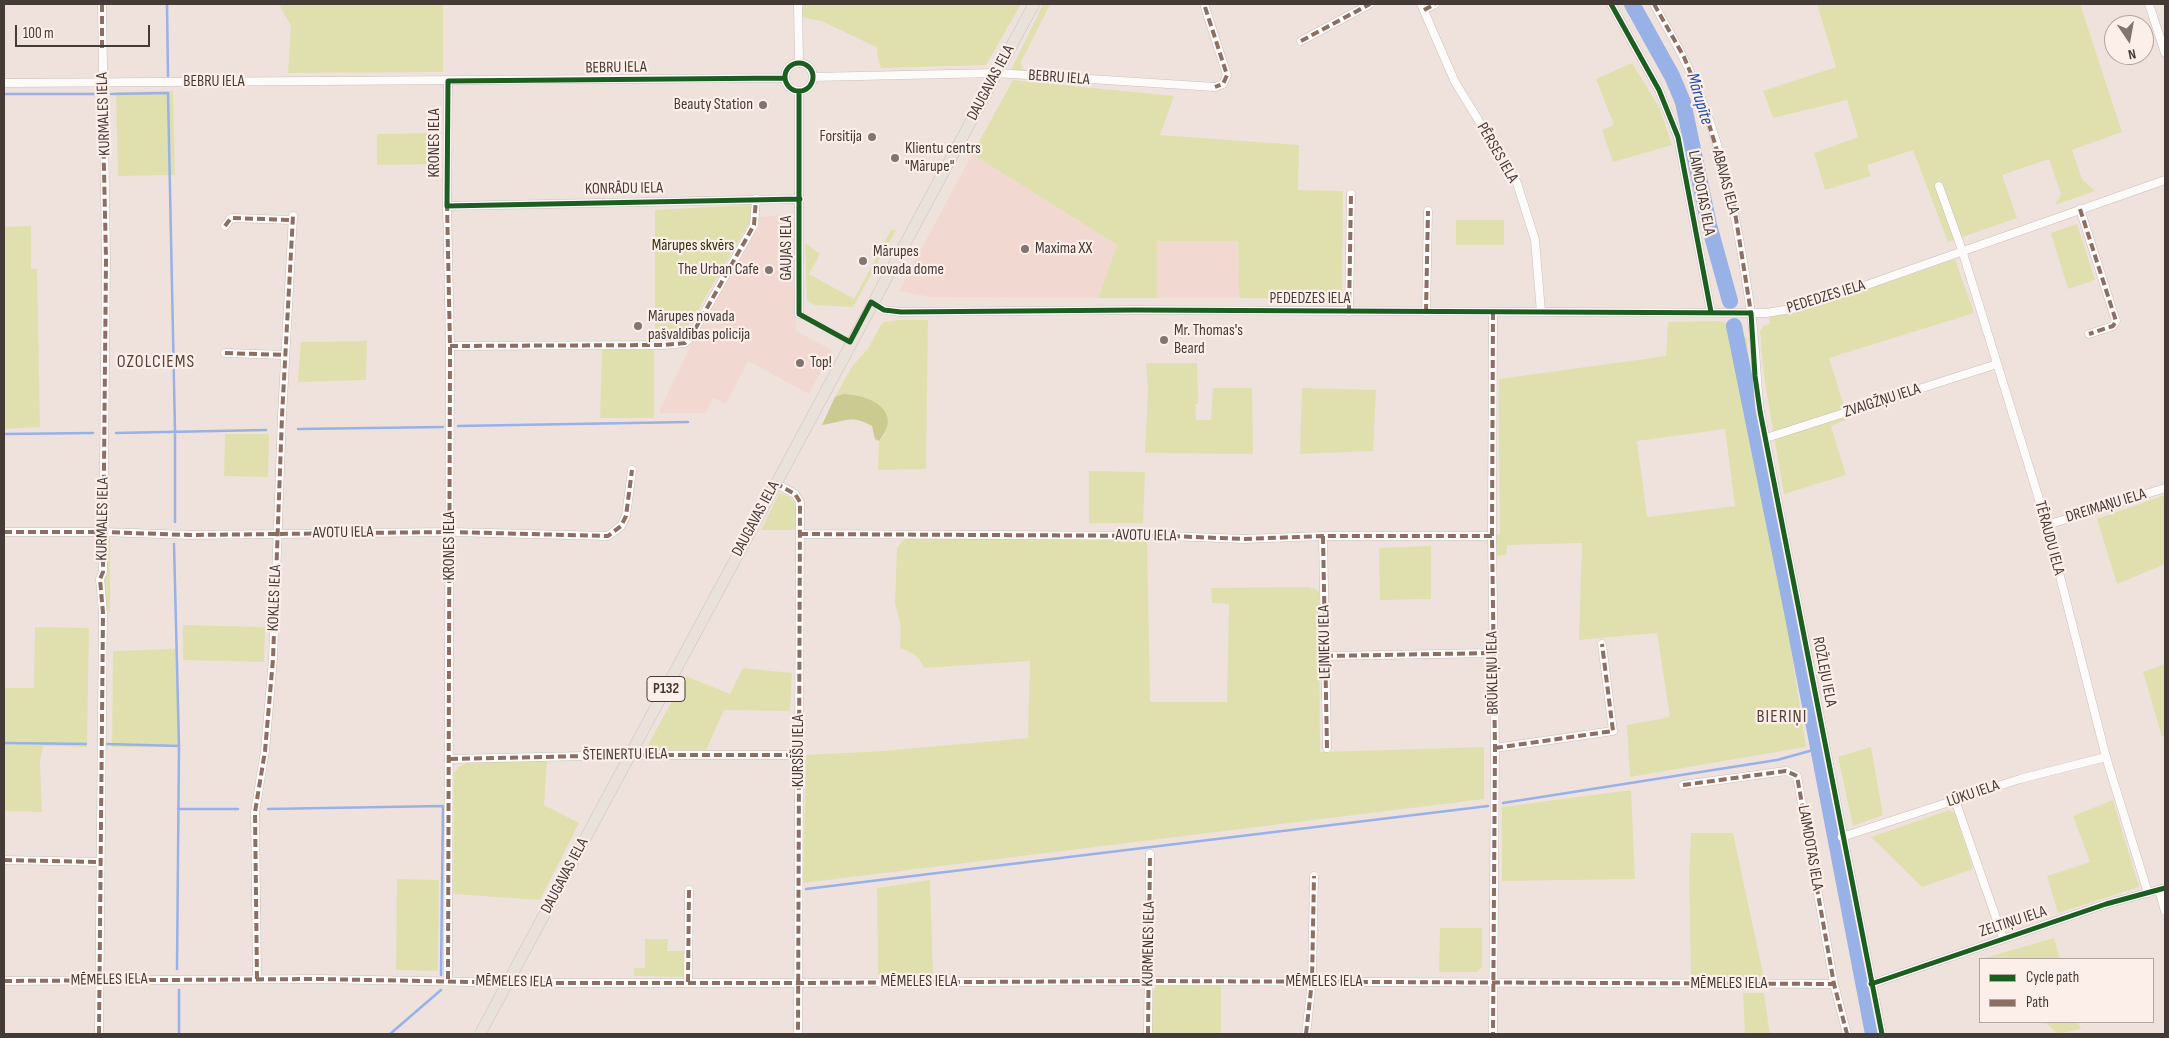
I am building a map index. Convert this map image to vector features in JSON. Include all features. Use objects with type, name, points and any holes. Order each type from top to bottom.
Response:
[{"type":"main road","name":"DAUGAVAS IELA","points":[[480,1034],[631,755],[871,302],[1034,4]]},
{"type":"street","name":"KURMALES IELA","points":[[98,1034],[103,623],[100,579],[103,572],[106,259],[102,4]]},
{"type":"street","points":[[798,4],[798,63]]},
{"type":"street","points":[[1301,41],[1370,4]]},
{"type":"street","points":[[1423,7],[1435,4]]},
{"type":"street","name":"LAIMDOTAS IELA","points":[[1611,4],[1659,90],[1678,137],[1711,312]]},
{"type":"street","name":"ABAVAS IELA","points":[[1654,4],[1684,57],[1710,125],[1734,206],[1751,313]]},
{"type":"street","points":[[2149,4],[2165,53]]},
{"type":"street","name":"BEBRU IELA","points":[[813,77],[996,73],[1215,87],[1223,84],[1227,75],[1205,7]]},
{"type":"street","name":"PĒRSES IELA","points":[[1423,7],[1455,82],[1516,183],[1535,240],[1541,312]]},
{"type":"street","points":[[798,63],[809,67],[813,77],[808,87],[799,91],[789,87],[784,78],[788,67],[798,63]]},
{"type":"street","name":"BEBRU IELA","points":[[4,83],[784,78]]},
{"type":"street","name":"KRONES IELA","points":[[448,81],[447,206],[450,346],[448,980]]},
{"type":"street","name":"GAUJAS IELA","points":[[799,91],[799,314]]},
{"type":"street","name":"PEDEDZES IELA","points":[[871,302],[884,310],[901,312],[1751,313],[1780,311],[1810,305],[2165,180]]},
{"type":"street","name":"TĒRAUDU IELA","points":[[1939,186],[1962,250],[2047,525],[2106,757],[2148,893]]},
{"type":"street","points":[[1349,312],[1351,194]]},
{"type":"street","points":[[450,346],[663,345],[685,343],[690,338],[754,225],[756,199]]},
{"type":"street","name":"KONRĀDU IELA","points":[[447,206],[800,199]]},
{"type":"street","points":[[2080,209],[2116,320],[2113,326],[2089,334]]},
{"type":"street","points":[[1426,312],[1428,211]]},
{"type":"street","name":"KOKLES IELA","points":[[225,226],[231,218],[293,218],[285,355],[271,697],[256,812],[258,980]]},
{"type":"street","name":"BRŪKLEŅU IELA","points":[[1493,312],[1492,536],[1495,748],[1493,1034]]},
{"type":"street","name":"ROŽLEJU IELA","points":[[1751,313],[1755,376],[1766,438],[1842,837],[1882,1034]]},
{"type":"street","points":[[225,353],[285,355]]},
{"type":"street","name":"ZVAIGŽŅU IELA","points":[[1766,438],[1997,364]]},
{"type":"street","name":"AVOTU IELA","points":[[4,532],[103,532],[190,535],[450,532],[608,536],[621,526],[626,516],[632,470]]},
{"type":"street","name":"KURSĪŠU IELA","points":[[775,483],[798,497],[800,502],[798,1034]]},
{"type":"street","name":"DREIMAŅU IELA","points":[[2047,525],[2165,488]]},
{"type":"street","name":"AVOTU IELA","points":[[800,534],[1159,536],[1244,539],[1323,536],[1492,536]]},
{"type":"street","name":"LEJNIEKU IELA","points":[[1323,536],[1327,748]]},
{"type":"street","points":[[1495,748],[1613,731],[1602,644]]},
{"type":"street","points":[[1325,656],[1493,652]]},
{"type":"street","name":"ŠTEINERTU IELA","points":[[450,759],[631,755],[799,755]]},
{"type":"street","name":"LŪKU IELA","points":[[1842,837],[2020,779],[2106,757]]},
{"type":"street","name":"LAIMDOTAS IELA","points":[[1683,785],[1786,771],[1797,776],[1834,984],[1847,1034]]},
{"type":"street","points":[[1955,800],[2004,938]]},
{"type":"street","name":"KURMENES IELA","points":[[1148,1034],[1150,854]]},
{"type":"street","points":[[4,860],[99,862]]},
{"type":"street","points":[[1306,1034],[1312,981],[1314,876]]},
{"type":"street","points":[[2162,889],[2165,911]]},
{"type":"street","name":"ZELTIŅU IELA","points":[[1871,984],[2004,938],[2162,889]]},
{"type":"street","points":[[688,982],[689,890]]},
{"type":"street","name":"MĒMELES IELA","points":[[4,980],[448,980],[798,983],[1312,981],[1834,984]]},
{"type":"shaded area","points":[[972,154],[1117,245],[1098,298],[931,297],[899,291]]},
{"type":"shaded area","points":[[792,215],[796,331],[832,350],[809,394],[748,361],[726,404],[713,398],[706,413],[660,413],[660,409],[696,335],[759,227],[759,217]]},
{"type":"shaded area","points":[[1157,241],[1239,241],[1239,298],[1157,298]]},
{"type":"shaded area","points":[[843,394],[854,395],[873,401],[886,413],[888,421],[886,430],[879,441],[875,439],[872,426],[858,420],[847,420],[822,425],[835,397]]},
{"type":"green space","points":[[279,4],[443,4],[443,72],[288,73],[291,26]]},
{"type":"green space","points":[[803,4],[1021,4],[986,65],[881,68],[877,54],[878,48],[824,22],[802,17]]},
{"type":"green space","points":[[1043,4],[1050,4],[1021,62],[1022,68],[1025,70],[1014,70],[1012,68]]},
{"type":"green space","points":[[1817,4],[2080,4],[2122,132],[2072,150],[2082,179],[2095,191],[2055,205],[2061,194],[2049,159],[2002,175],[2017,218],[1948,242],[1913,150],[1867,165],[1871,176],[1825,190],[1814,153],[1858,137],[1847,100],[1773,118],[1763,91],[1836,67]]},
{"type":"green space","points":[[1632,63],[1660,109],[1672,145],[1613,162],[1602,130],[1614,125],[1596,79]]},
{"type":"green space","points":[[1013,80],[1174,96],[1160,135],[1299,145],[1298,190],[1343,191],[1342,299],[1239,298],[1238,241],[1157,241],[1157,298],[1098,298],[1117,245],[972,154]]},
{"type":"green space","points":[[173,91],[175,175],[118,176],[116,92]]},
{"type":"green space","points":[[435,133],[434,164],[377,165],[377,134]]},
{"type":"green space","name":"Mārupes skvērs","points":[[751,206],[754,210],[754,215],[685,332],[678,337],[655,337],[655,210]]},
{"type":"green space","points":[[1456,220],[1504,220],[1504,245],[1456,245]]},
{"type":"green space","points":[[2077,224],[2095,280],[2068,289],[2051,233]]},
{"type":"green space","points":[[31,226],[31,269],[37,269],[40,427],[4,429],[4,227]]},
{"type":"green space","points":[[891,230],[896,230],[853,307],[815,305],[807,301],[805,243],[820,254],[809,274],[854,299]]},
{"type":"green space","points":[[1955,259],[1974,313],[1829,358],[1848,419],[1831,426],[1846,475],[1784,494],[1764,377],[1760,331],[1763,326],[1770,324],[1769,316],[1810,309]]},
{"type":"green space","points":[[928,320],[926,469],[878,470],[879,441],[886,433],[843,394],[835,397],[853,365],[868,349],[880,326],[884,322]]},
{"type":"green space","points":[[1718,321],[1738,324],[1740,336],[1747,337],[1750,379],[1806,747],[1630,777],[1627,725],[1670,717],[1657,633],[1579,640],[1582,543],[1507,545],[1506,555],[1497,556],[1496,535],[1500,534],[1499,379],[1666,356],[1668,322]],"holes":[[[1725,429],[1735,506],[1647,517],[1637,441]]]},
{"type":"green space","points":[[367,341],[366,380],[298,382],[301,342]]},
{"type":"green space","points":[[602,350],[654,350],[654,418],[600,418]]},
{"type":"green space","points":[[1146,363],[1197,363],[1198,404],[1195,404],[1196,420],[1211,420],[1213,388],[1252,388],[1253,454],[1145,453],[1148,390]]},
{"type":"green space","points":[[1302,388],[1376,390],[1373,451],[1300,454]]},
{"type":"green space","points":[[225,434],[269,434],[268,477],[224,476]]},
{"type":"green space","points":[[1089,471],[1145,472],[1143,523],[1089,523]]},
{"type":"green space","points":[[779,494],[785,495],[794,502],[797,518],[794,530],[761,530]]},
{"type":"green space","points":[[2165,495],[2165,564],[2117,584],[2097,519]]},
{"type":"green space","points":[[110,536],[110,611],[107,611],[104,579],[107,540]]},
{"type":"green space","points":[[905,538],[1147,538],[1150,702],[1227,702],[1229,604],[1212,603],[1211,588],[1309,587],[1319,591],[1320,752],[1484,747],[1484,799],[803,883],[806,755],[883,751],[1028,738],[1030,661],[924,668],[915,655],[900,648],[901,627],[895,603],[897,548]]},
{"type":"green space","points":[[1431,546],[1431,599],[1380,600],[1379,548]]},
{"type":"green space","points":[[183,625],[265,627],[264,662],[183,660]]},
{"type":"green space","points":[[35,627],[89,628],[87,747],[43,746],[40,762],[42,812],[4,811],[4,688],[34,688]]},
{"type":"green space","points":[[178,650],[178,747],[112,747],[113,651]]},
{"type":"green space","points":[[2165,664],[2165,736],[2162,737],[2143,672]]},
{"type":"green space","points":[[743,668],[792,673],[790,711],[724,710],[706,750],[645,750],[686,676],[730,694]]},
{"type":"green space","points":[[1871,747],[1883,815],[1853,826],[1838,757]]},
{"type":"green space","points":[[547,761],[544,805],[579,823],[540,900],[453,894],[454,773],[459,767],[468,762]]},
{"type":"green space","points":[[1631,790],[1635,879],[1502,881],[1502,807]]},
{"type":"green space","points":[[2113,800],[2139,887],[2058,913],[2047,876],[2090,862],[2073,816]]},
{"type":"green space","points":[[1949,810],[1955,813],[1973,869],[1922,887],[1871,837]]},
{"type":"green space","points":[[1691,833],[1733,833],[1764,978],[1691,977],[1689,873]]},
{"type":"green space","points":[[397,879],[439,880],[438,971],[396,970]]},
{"type":"green space","points":[[930,880],[933,976],[878,975],[877,888]]},
{"type":"green space","points":[[1440,928],[1482,928],[1482,967],[1477,972],[1439,972]]},
{"type":"green space","points":[[2054,938],[2060,958],[1984,958]]},
{"type":"green space","points":[[645,939],[668,939],[667,951],[684,951],[683,977],[634,976],[634,968],[645,968]]},
{"type":"green space","points":[[1157,985],[1221,985],[1221,1034],[1152,1034],[1153,991]]},
{"type":"green space","points":[[1743,993],[1764,993],[1770,1034],[1745,1034]]},
{"type":"green space","points":[[2046,1023],[2078,1023],[2081,1029],[2058,1034]]},
{"type":"waterway","points":[[167,4],[168,76]]},
{"type":"waterway","name":"Mārupīte","points":[[1632,4],[1672,76],[1683,102],[1709,225],[1730,301]]},
{"type":"waterway","points":[[111,94],[168,93],[175,522]]},
{"type":"waterway","points":[[4,94],[94,94]]},
{"type":"waterway","name":"Mārupīte","points":[[1734,326],[1792,612],[1873,1034]]},
{"type":"waterway","points":[[458,426],[688,422]]},
{"type":"waterway","points":[[298,429],[443,427]]},
{"type":"waterway","points":[[116,433],[266,430]]},
{"type":"waterway","points":[[4,434],[93,433]]},
{"type":"waterway","points":[[174,544],[179,746],[177,969]]},
{"type":"waterway","points":[[4,743],[86,744]]},
{"type":"waterway","points":[[107,744],[179,746]]},
{"type":"waterway","points":[[1503,803],[1777,760],[1817,749]]},
{"type":"waterway","points":[[268,809],[443,806],[441,975]]},
{"type":"waterway","points":[[806,889],[1488,806]]},
{"type":"waterway","points":[[178,809],[238,809]]},
{"type":"waterway","points":[[179,990],[179,1034]]},
{"type":"waterway","points":[[390,1034],[441,990]]},
{"type":"marked path","points":[[102,4],[102,49]]},
{"type":"marked path","points":[[1301,41],[1370,4]]},
{"type":"marked path","points":[[1424,10],[1435,4]]},
{"type":"marked path","points":[[1654,4],[1684,57],[1701,98],[1734,206],[1751,313]]},
{"type":"marked path","points":[[1205,7],[1227,75],[1223,84],[1215,87]]},
{"type":"marked path","points":[[99,1034],[103,613],[100,579],[103,572],[106,259],[103,126]]},
{"type":"marked path","points":[[1349,312],[1351,194]]},
{"type":"marked path","points":[[450,346],[663,345],[685,343],[690,338],[754,225],[756,199]]},
{"type":"marked path","points":[[447,203],[450,346],[448,980]]},
{"type":"marked path","points":[[2080,209],[2116,321],[2113,326],[2089,334]]},
{"type":"marked path","points":[[1426,312],[1428,211]]},
{"type":"marked path","points":[[257,979],[255,812],[265,751],[273,659],[282,416],[293,216]]},
{"type":"marked path","points":[[225,226],[231,218],[292,220]]},
{"type":"marked path","points":[[1493,312],[1492,536],[1495,748],[1493,1034]]},
{"type":"marked path","points":[[225,353],[285,355]]},
{"type":"marked path","points":[[4,532],[103,532],[190,535],[450,532],[608,536],[621,526],[626,516],[632,470]]},
{"type":"marked path","points":[[775,483],[795,494],[800,502],[798,1034]]},
{"type":"marked path","points":[[800,534],[1169,536],[1244,539],[1323,536],[1492,536]]},
{"type":"marked path","points":[[1323,536],[1327,748]]},
{"type":"marked path","points":[[1495,748],[1613,731],[1602,644]]},
{"type":"marked path","points":[[1325,656],[1493,653]]},
{"type":"marked path","points":[[450,759],[631,755],[799,755]]},
{"type":"marked path","points":[[1683,785],[1786,771],[1797,776],[1834,984],[1847,1034]]},
{"type":"marked path","points":[[1148,1034],[1150,854]]},
{"type":"marked path","points":[[4,860],[99,862]]},
{"type":"marked path","points":[[1306,1034],[1312,981],[1314,876]]},
{"type":"marked path","points":[[688,982],[689,890]]},
{"type":"marked path","points":[[4,981],[319,979],[521,983],[1149,981],[1834,984]]},
{"type":"cycle path","points":[[1611,4],[1659,90],[1678,137],[1711,312]]},
{"type":"cycle path","points":[[799,63],[809,67],[813,77],[809,87],[799,91],[789,87],[785,77],[789,67],[799,63]]},
{"type":"cycle path","points":[[784,78],[448,81],[447,206],[800,199]]},
{"type":"cycle path","points":[[799,91],[799,314],[850,342],[871,302],[884,310],[901,312],[1135,310],[1751,313],[1755,376],[1760,411],[1882,1034]]},
{"type":"cycle path","points":[[1871,984],[2106,904],[2165,888]]},
{"type":"place","name":"Beauty Station","points":[[763,105]]},
{"type":"place","name":"Forsitija","points":[[872,137]]},
{"type":"place","name":"Klientu centrs \"Mārupe\"","points":[[895,158]]},
{"type":"place","name":"Maxima XX","points":[[1025,249]]},
{"type":"place","name":"Mārupes novada dome","points":[[863,261]]},
{"type":"place","name":"The Urban Cafe","points":[[769,270]]},
{"type":"place","name":"Mārupes novada pašvaldības policija","points":[[638,326]]},
{"type":"place","name":"Mr. Thomas's Beard","points":[[1164,340]]},
{"type":"place","name":"Top!","points":[[800,363]]},
{"type":"district","name":"OZOLCIEMS","points":[[156,362]]},
{"type":"district","name":"BIERIŅI","points":[[1782,717]]}]
